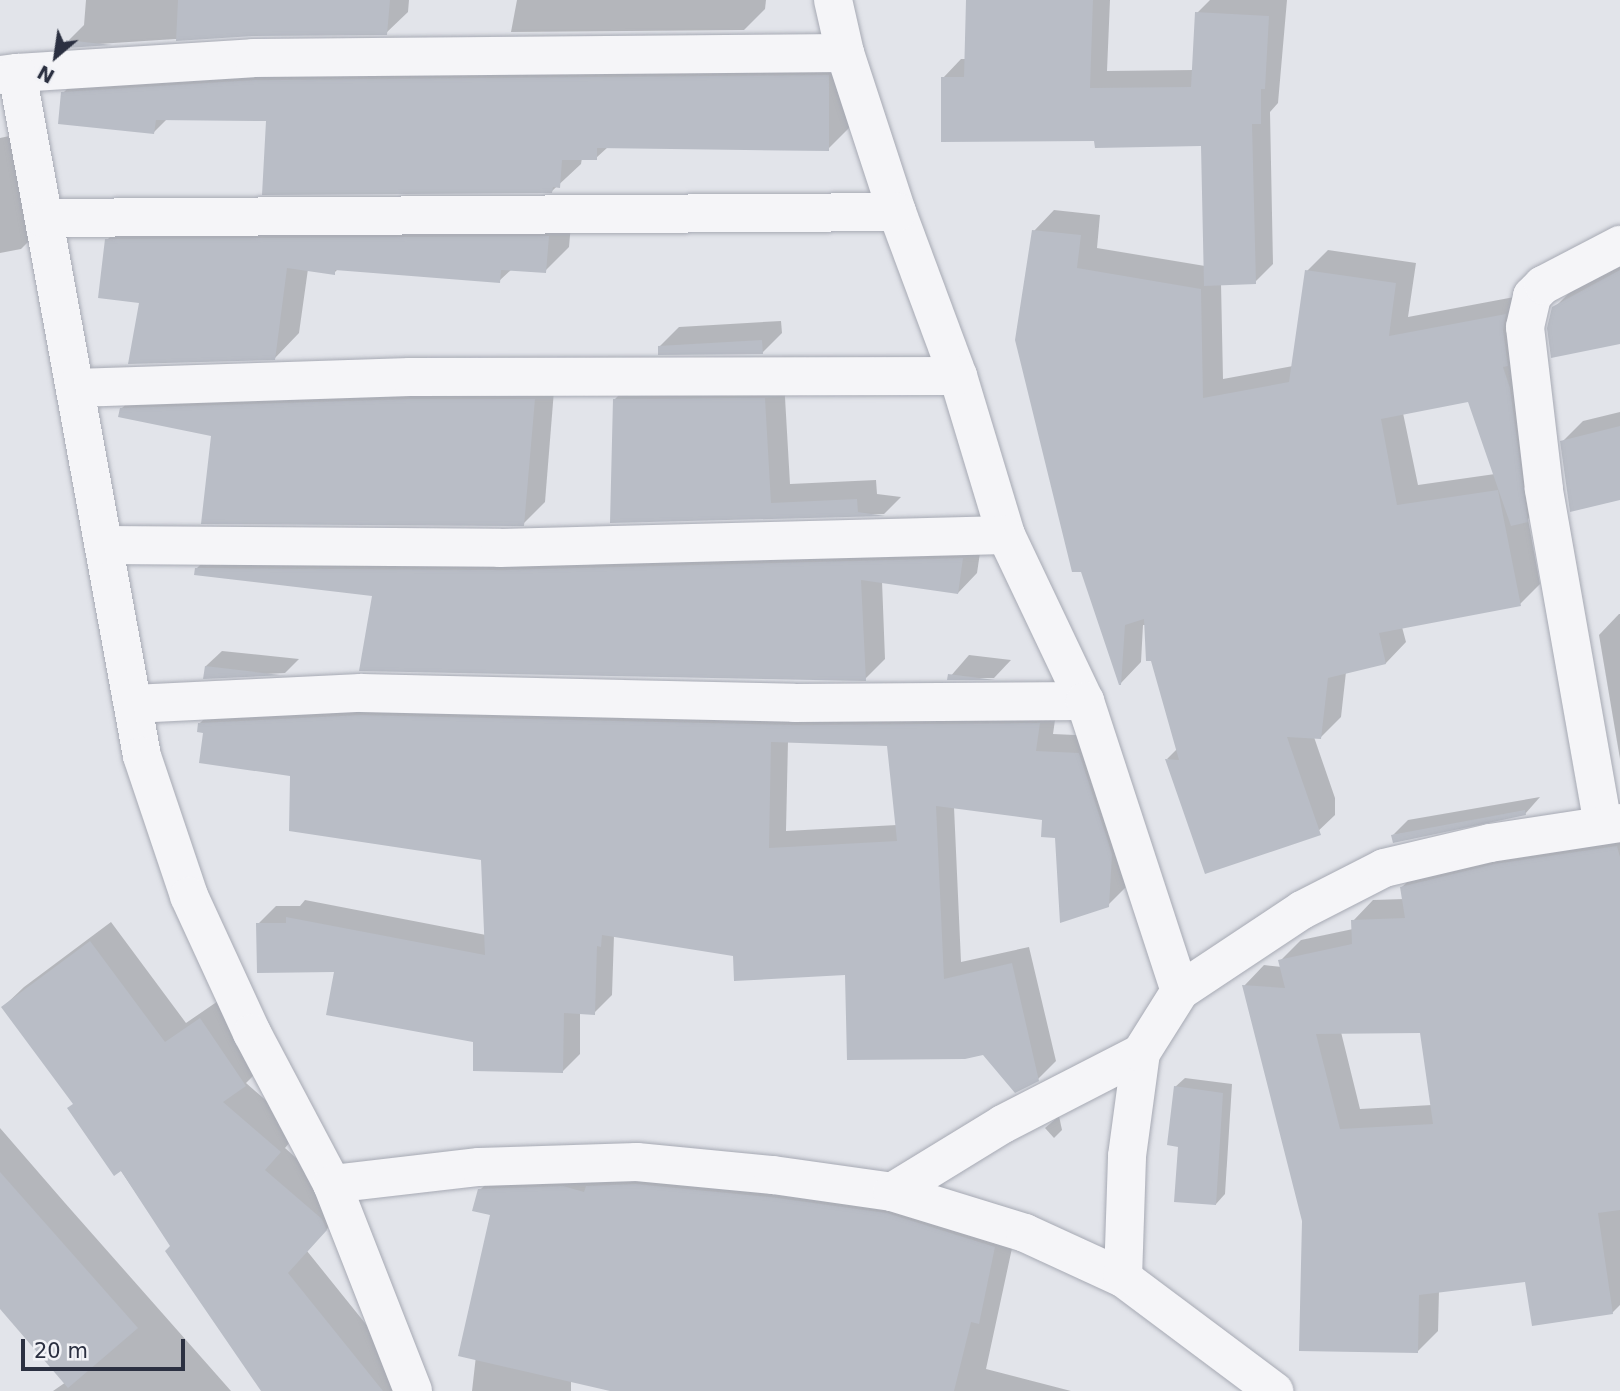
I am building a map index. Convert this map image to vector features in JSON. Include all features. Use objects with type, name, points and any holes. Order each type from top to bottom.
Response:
[{"type":"street","points":[[833,0],[845,53],[897,212],[958,376],[1006,535],[1085,701],[1180,991]]},
{"type":"street","points":[[413,1391],[332,1184],[251,1033],[189,896],[142,756],[44,218],[8,74],[253,58],[845,53]]},
{"type":"street","points":[[44,218],[313,219],[897,212]]},
{"type":"street","points":[[1123,1278],[1128,1156],[1141,1053],[1180,991],[1302,910],[1384,868],[1490,843],[1611,824],[1544,489],[1525,327],[1532,296],[1543,285],[1620,245]]},
{"type":"street","points":[[75,387],[410,377],[958,376]]},
{"type":"street","points":[[104,545],[500,548],[1006,535]]},
{"type":"street","points":[[134,704],[361,693],[793,703],[1085,701]]},
{"type":"street","points":[[892,1192],[1003,1124],[1141,1053]]},
{"type":"street","points":[[332,1184],[479,1167],[637,1162],[773,1175],[892,1192],[1025,1233],[1123,1278],[1274,1391]]},
{"type":"building","points":[[178,0],[390,0],[387,35],[253,36],[176,41]]},
{"type":"building","points":[[966,0],[1093,0],[1090,88],[1191,87],[1195,12],[1269,16],[1265,89],[1261,89],[1261,124],[1252,124],[1256,284],[1204,286],[1201,146],[1095,148],[1094,141],[941,142],[941,77],[964,77]]},
{"type":"building","points":[[66,40],[112,45],[66,48]]},
{"type":"building","points":[[829,75],[829,151],[597,148],[597,160],[562,160],[560,188],[553,187],[552,193],[262,195],[266,121],[156,120],[154,134],[58,124],[61,92],[254,80]]},
{"type":"building","points":[[1032,230],[1081,235],[1077,268],[1201,289],[1203,398],[1289,382],[1305,270],[1396,283],[1389,336],[1506,314],[1503,330],[1508,366],[1503,367],[1510,388],[1528,522],[1511,526],[1468,402],[1381,419],[1397,505],[1498,490],[1521,606],[1379,633],[1386,664],[1328,678],[1321,739],[1287,737],[1321,835],[1205,874],[1165,759],[1179,760],[1151,661],[1146,661],[1144,619],[1125,625],[1119,685],[1081,572],[1072,572],[1015,340]]},
{"type":"building","points":[[549,236],[546,273],[501,270],[500,283],[335,270],[335,275],[287,268],[275,360],[128,364],[139,303],[98,298],[105,239]]},
{"type":"building","points":[[1620,270],[1620,344],[1551,358],[1547,328],[1552,307]]},
{"type":"building","points":[[762,340],[763,354],[658,355],[658,346]]},
{"type":"building","points":[[765,398],[771,503],[857,499],[858,512],[885,516],[610,523],[613,399]]},
{"type":"building","points":[[410,399],[535,399],[524,526],[201,524],[211,436],[118,417],[120,408]]},
{"type":"building","points":[[1620,426],[1620,500],[1570,512],[1560,441]]},
{"type":"building","points":[[963,558],[958,594],[861,580],[866,681],[359,671],[372,596],[194,575],[195,568],[501,570]]},
{"type":"building","points":[[205,666],[280,675],[286,675],[203,679]]},
{"type":"building","points":[[948,674],[995,680],[947,680]]},
{"type":"building","points":[[361,715],[794,725],[1040,723],[1036,751],[1079,753],[1112,854],[1109,907],[1060,923],[1055,838],[1041,837],[1042,820],[936,806],[944,979],[1012,963],[1039,1081],[1015,1093],[983,1055],[965,1059],[847,1060],[845,975],[734,981],[733,956],[602,935],[601,947],[597,946],[595,1015],[564,1013],[563,1073],[473,1071],[473,1042],[326,1015],[334,972],[257,973],[256,923],[286,923],[286,917],[485,955],[481,860],[289,831],[290,776],[199,763],[203,733],[197,732],[198,723]],"holes":[[[771,742],[887,746],[897,841],[769,848]]]},
{"type":"building","points":[[1525,810],[1526,815],[1393,843],[1391,835]]},
{"type":"building","points":[[1617,846],[1620,857],[1620,1210],[1598,1213],[1613,1314],[1532,1326],[1525,1282],[1419,1295],[1418,1353],[1299,1351],[1302,1221],[1242,985],[1285,988],[1278,960],[1352,944],[1351,920],[1405,918],[1400,887],[1494,864]],"holes":[[[1420,1033],[1433,1124],[1340,1129],[1316,1034]]]},
{"type":"building","points":[[90,941],[165,1042],[200,1018],[246,1086],[223,1102],[281,1152],[265,1170],[322,1219],[327,1230],[288,1273],[383,1391],[261,1391],[165,1251],[170,1246],[121,1171],[114,1176],[67,1108],[73,1104],[1,1007]]},
{"type":"building","points":[[1174,1086],[1223,1093],[1216,1205],[1174,1202],[1178,1147],[1167,1145]]},
{"type":"building","points":[[0,1172],[138,1328],[68,1388],[0,1309]]},
{"type":"building","points":[[636,1184],[770,1197],[887,1213],[995,1247],[979,1324],[971,1322],[954,1391],[610,1391],[458,1356],[490,1215],[472,1211],[478,1189],[563,1186],[584,1192],[586,1186]]}]
